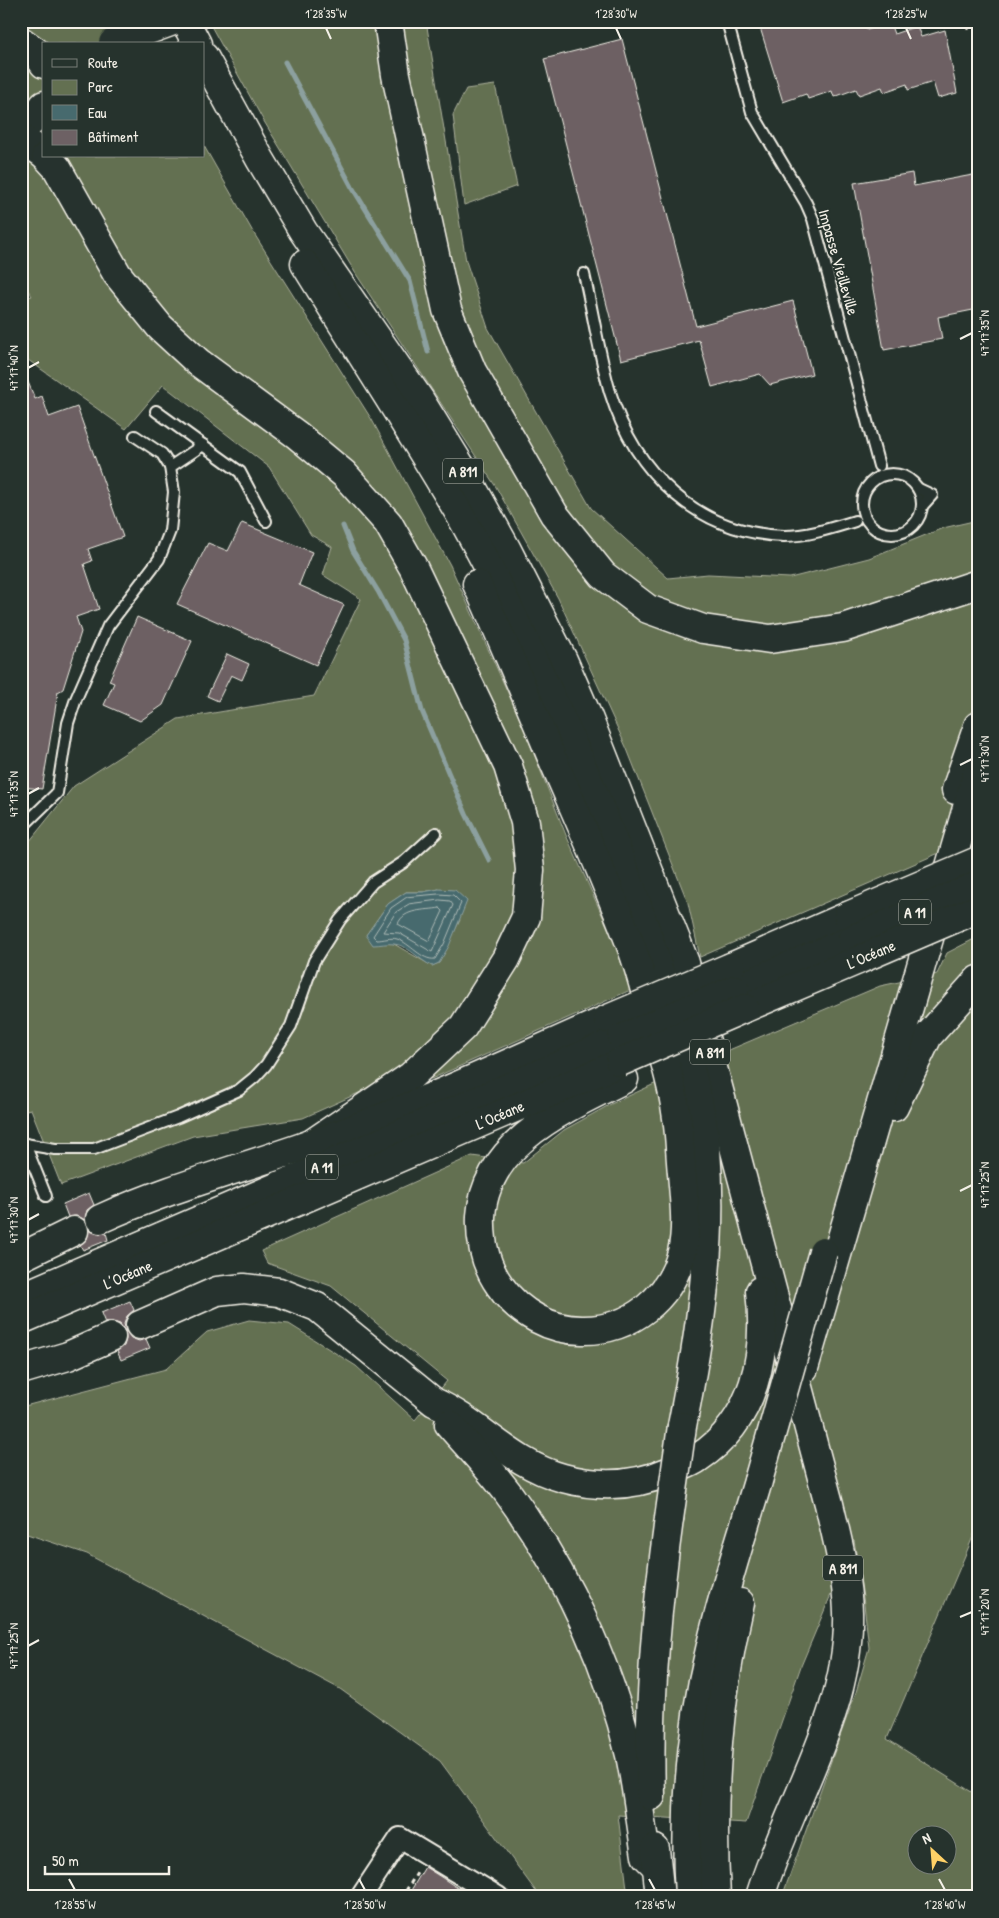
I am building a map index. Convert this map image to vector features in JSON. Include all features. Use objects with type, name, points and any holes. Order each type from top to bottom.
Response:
[{"type":"main road","points":[[168,21],[178,42]]},
{"type":"main road","points":[[115,42],[173,21]]},
{"type":"main road","points":[[185,21],[196,42]]},
{"type":"main road","points":[[388,21],[396,75],[447,310],[472,371],[554,514],[603,575],[648,609],[703,629],[770,639],[843,628],[978,584]]},
{"type":"main road","name":"A 811","points":[[205,59],[260,160],[303,231],[420,400],[460,465],[507,550],[563,660],[624,805],[685,962],[829,1504],[846,1589],[848,1612],[848,1633],[837,1695],[760,1897]]},
{"type":"main road","name":"A 811","points":[[205,90],[289,237],[459,514],[494,580],[577,752],[651,944],[691,1073],[702,1117],[706,1150],[708,1221],[699,1328],[682,1426],[669,1519],[651,1676],[649,1740],[656,1866],[660,1897]]},
{"type":"main road","points":[[21,128],[32,121],[42,108]]},
{"type":"main road","points":[[21,138],[42,153]]},
{"type":"main road","points":[[48,158],[57,168],[117,274],[160,327],[198,362],[297,435],[344,474],[388,523],[413,567],[508,766],[525,822],[530,870],[526,917],[506,959],[463,1027],[411,1076],[311,1144]]},
{"type":"main road","points":[[395,408],[396,427],[426,479],[485,601],[614,903],[643,982],[670,1080],[677,1119],[685,1213],[682,1251],[673,1278],[657,1300],[636,1317],[598,1330],[581,1331],[555,1327],[537,1318],[520,1306],[499,1285],[489,1267],[483,1249],[482,1207],[488,1185],[509,1153],[619,1050]]},
{"type":"main road","points":[[689,1897],[690,1788],[701,1692],[711,1645],[765,1482],[828,1258],[934,864],[978,726]]},
{"type":"main road","points":[[828,1258],[865,1156],[978,770]]},
{"type":"main road","points":[[853,938],[978,861]]},
{"type":"main road","name":"L’Océane","points":[[21,1320],[619,1050],[737,988],[853,938],[977,901]]},
{"type":"main road","points":[[865,1156],[876,1150],[913,1064],[928,1036],[978,980]]},
{"type":"main road","name":"L’Océane","points":[[21,1297],[619,1050],[668,1042],[737,988]]},
{"type":"main road","points":[[100,1219],[142,1200],[311,1144],[373,1121],[619,1050]]},
{"type":"main road","points":[[21,1257],[74,1231]]},
{"type":"main road","points":[[140,1325],[217,1292],[244,1288],[279,1292],[318,1307],[434,1402],[452,1410],[518,1458],[543,1471],[588,1484],[636,1483],[698,1459],[726,1432],[740,1415],[750,1394],[761,1361],[764,1341],[762,1310],[754,1253],[757,1235]]},
{"type":"main road","points":[[21,1370],[68,1356],[111,1337]]},
{"type":"main road","points":[[434,1402],[442,1416],[507,1491],[548,1551],[582,1617],[615,1703],[630,1756],[646,1856],[656,1866]]},
{"type":"main road","points":[[716,1897],[714,1834],[722,1695],[765,1482]]},
{"type":"street","points":[[361,1897],[400,1838],[498,1897]]},
{"type":"lane","name":"Impasse Vieilleville","points":[[727,21],[752,112],[806,202],[813,219],[879,466]]},
{"type":"lane","points":[[584,274],[610,392],[625,430],[641,459],[662,483],[688,507],[718,521],[753,532],[785,536],[814,532],[855,521],[888,535],[908,530],[916,524],[923,505],[919,489],[907,477],[891,474],[879,466],[874,480],[863,493],[862,510],[855,521]]},
{"type":"lane","points":[[156,411],[240,472],[266,522]]},
{"type":"lane","points":[[21,828],[57,793],[68,723],[76,698],[108,626],[159,559],[170,531],[174,492],[170,467],[162,454],[135,436]]},
{"type":"lane","points":[[170,467],[203,445]]},
{"type":"lane","points":[[874,480],[891,474]]},
{"type":"lane","points":[[862,510],[870,526]]},
{"type":"lane","points":[[23,1145],[56,1149],[94,1149],[178,1117],[239,1090],[250,1082],[266,1065],[291,1026],[314,961],[340,920],[373,882],[404,862],[436,832]]},
{"type":"lane","points":[[23,1145],[46,1196]]},
{"type":"path","points":[[968,21],[968,30]]},
{"type":"path","points":[[402,1897],[428,1855]]},
{"type":"green space","points":[[21,21],[130,21],[146,42],[42,42],[42,158],[205,158],[205,148],[253,232],[372,420],[450,565],[523,726],[566,835],[635,988],[431,1079],[399,1067],[363,1091],[303,1118],[193,1136],[61,1185],[31,1109],[21,1111],[21,852],[74,786],[178,719],[314,696],[361,599],[323,575],[332,547],[311,535],[269,467],[163,385],[126,429],[21,355],[21,299],[32,296],[21,280]],"holes":[[[439,889],[460,920],[439,963],[432,966],[394,944],[366,935],[388,904],[406,892],[423,892]]]},
{"type":"green space","points":[[226,21],[426,21],[466,261],[488,328],[591,508],[668,578],[708,574],[790,578],[869,558],[943,528],[978,520],[978,836],[700,957],[688,903],[627,749],[558,598],[496,487],[356,274],[262,118],[211,26]]},
{"type":"green space","points":[[495,85],[517,186],[464,205],[453,115],[466,89]]},
{"type":"green space","points":[[978,937],[978,1525],[887,1739],[978,1796],[978,1897],[782,1897],[856,1692],[869,1648],[854,1540],[801,1666],[746,1823],[618,1815],[628,1897],[540,1897],[440,1761],[340,1689],[87,1554],[21,1532],[21,1407],[166,1369],[207,1332],[249,1320],[289,1324],[356,1366],[415,1420],[447,1381],[331,1286],[267,1263],[261,1251],[472,1156],[523,1163],[564,1130],[611,1104],[722,1053],[880,986],[937,974],[947,953]]},
{"type":"water","points":[[439,889],[455,890],[467,901],[449,946],[439,963],[432,966],[399,945],[373,945],[366,935],[388,904],[406,892],[423,892]]},
{"type":"building","points":[[758,21],[838,21],[840,26],[865,21],[867,30],[890,23],[894,34],[917,26],[921,37],[945,30],[957,93],[938,98],[933,82],[908,90],[907,84],[884,92],[882,87],[859,95],[856,89],[834,97],[832,91],[808,99],[806,94],[783,102]]},
{"type":"building","points":[[622,39],[696,326],[793,301],[812,374],[770,385],[760,374],[712,387],[699,340],[621,360],[544,59]]},
{"type":"building","points":[[912,173],[914,186],[978,174],[978,309],[938,317],[942,339],[884,350],[854,183]]},
{"type":"building","points":[[21,365],[35,399],[42,396],[49,417],[77,407],[123,537],[88,549],[92,561],[84,564],[99,609],[76,617],[81,632],[63,689],[58,692],[42,789],[21,787]]},
{"type":"building","points":[[242,523],[312,552],[299,585],[344,605],[316,665],[177,604],[208,543],[228,551]]},
{"type":"building","points":[[137,617],[192,641],[163,705],[140,721],[104,705],[114,683],[109,681]]},
{"type":"building","points":[[227,654],[249,664],[242,680],[231,675],[218,701],[207,696]]},
{"type":"building","points":[[89,1193],[94,1205],[87,1210],[85,1220],[76,1216],[68,1217],[63,1204]]},
{"type":"building","points":[[89,1230],[98,1234],[106,1233],[108,1240],[83,1250],[80,1245],[87,1239]]},
{"type":"building","points":[[130,1301],[134,1310],[127,1316],[124,1324],[126,1331],[131,1338],[139,1341],[146,1339],[150,1348],[121,1360],[117,1351],[124,1346],[126,1339],[125,1331],[120,1324],[113,1322],[105,1323],[101,1313]]},
{"type":"building","points":[[425,1867],[441,1877],[471,1897],[407,1897]]},
{"type":"waterway","points":[[285,62],[352,187],[410,281],[428,352]]},
{"type":"waterway","points":[[343,526],[353,551],[379,593],[404,640],[422,711],[466,814],[489,860]]}]
